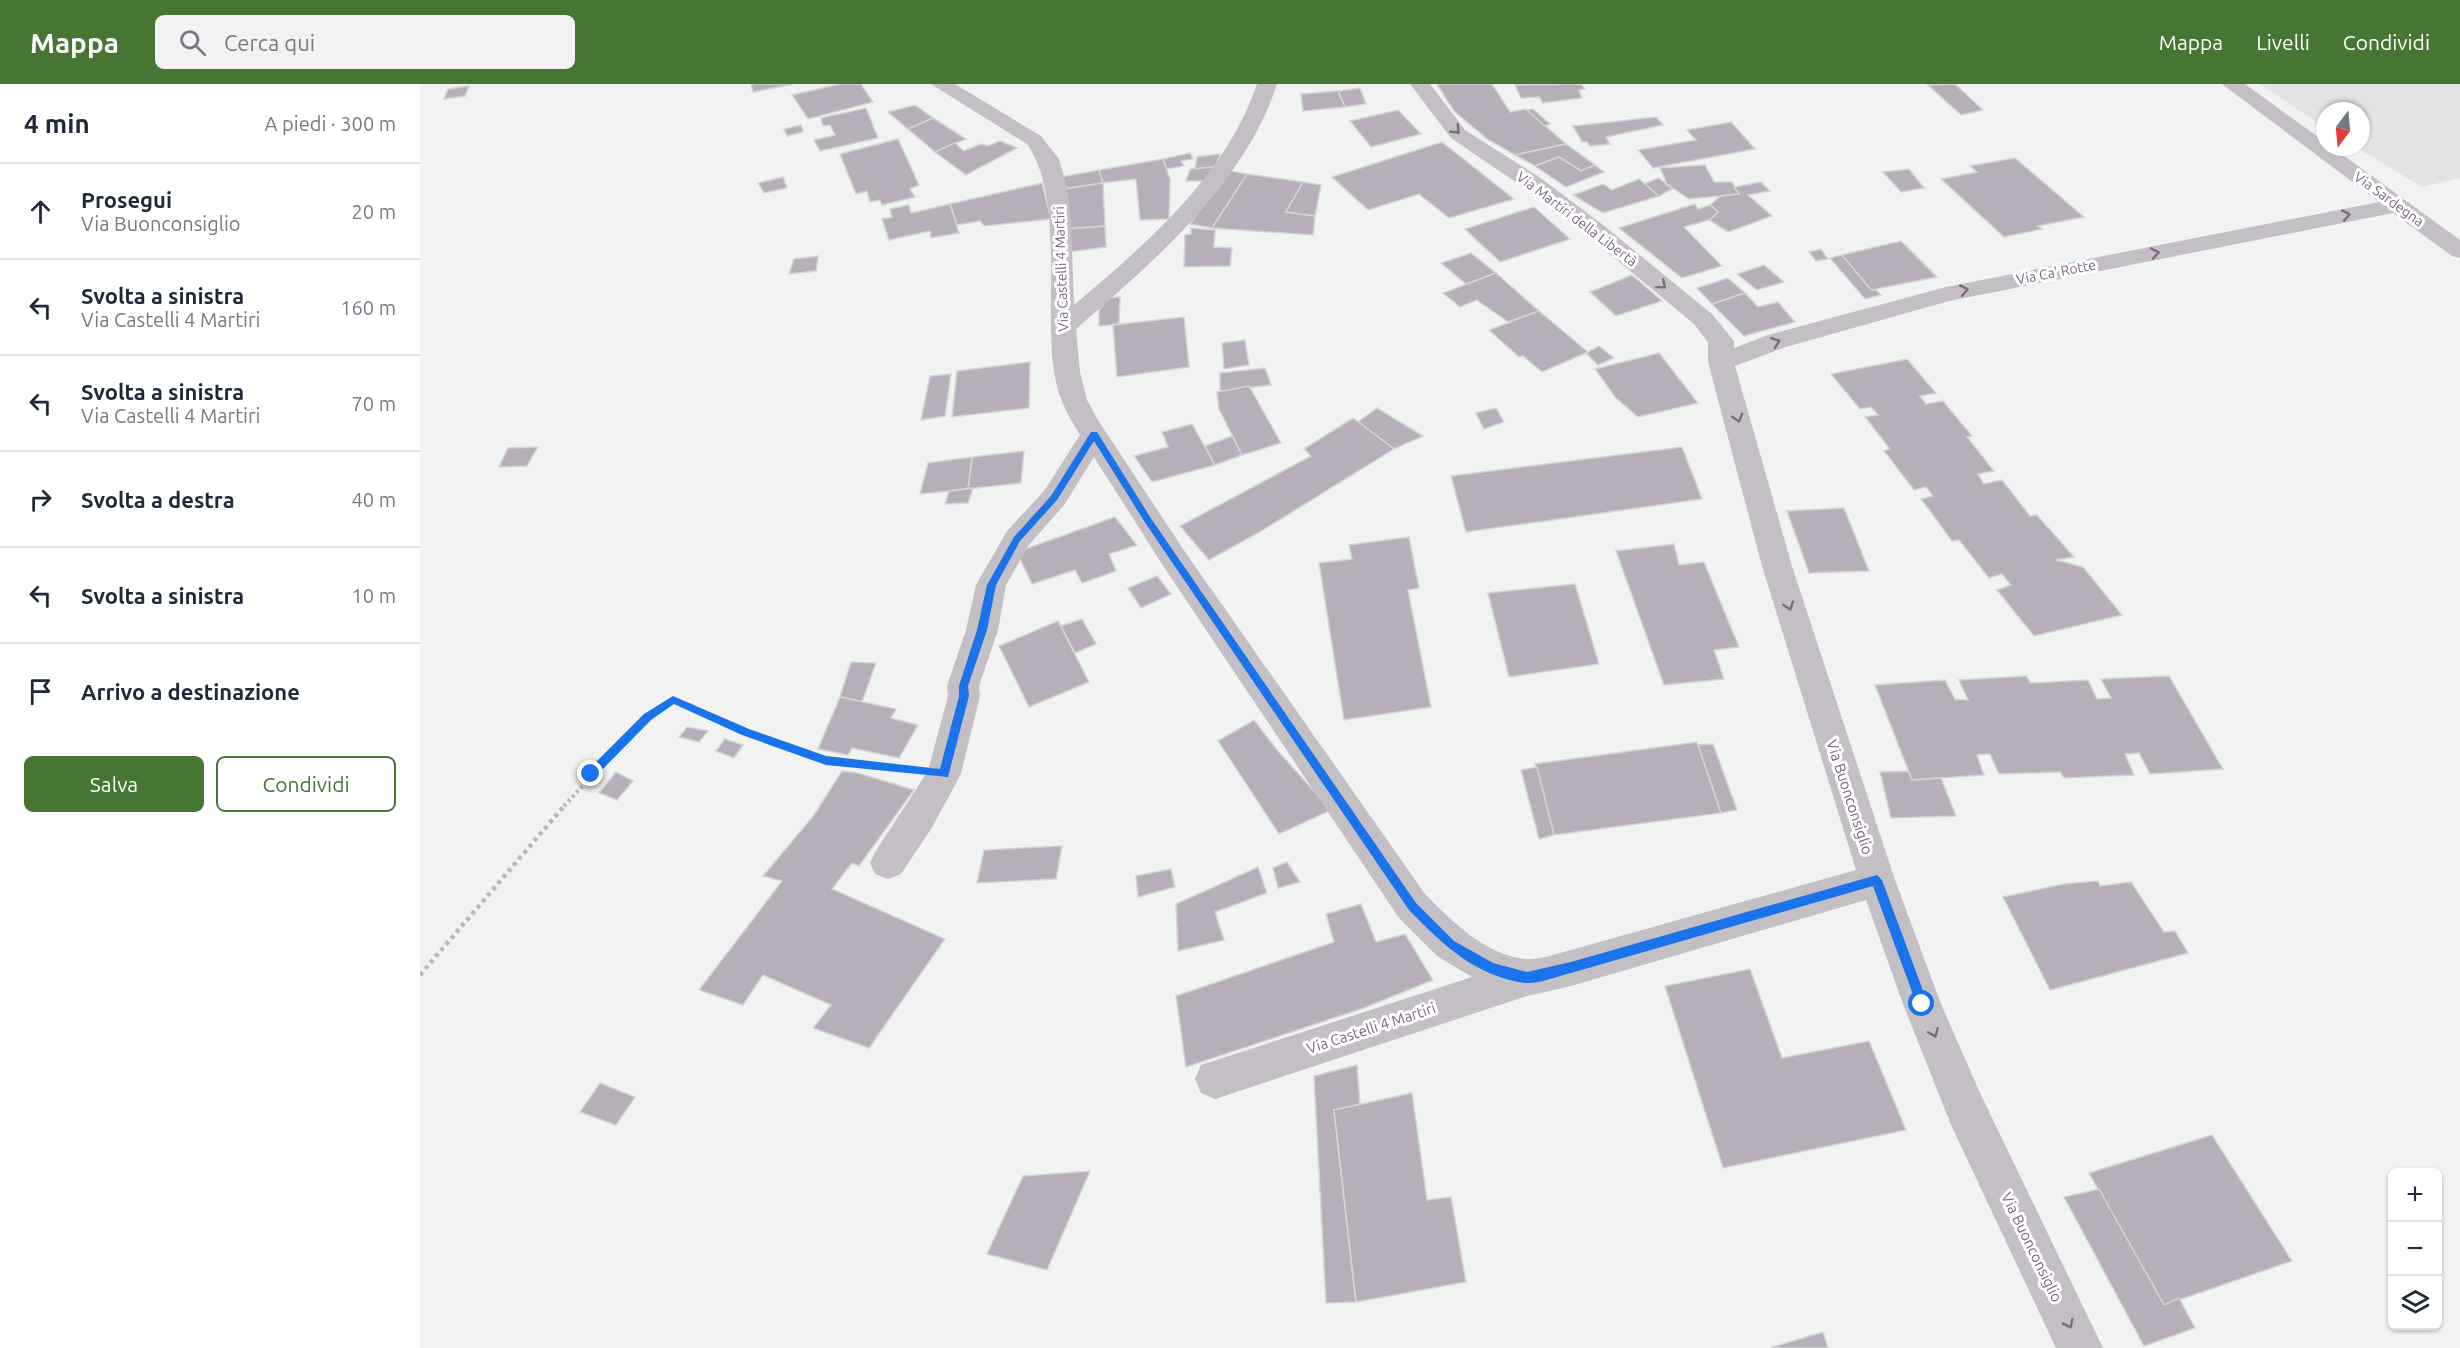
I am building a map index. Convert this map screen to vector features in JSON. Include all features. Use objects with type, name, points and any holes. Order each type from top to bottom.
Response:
[{"type":"street","name":"Via Castelli 4 Martiri","points":[[941,84],[1034,140],[1046,152],[1054,175],[1060,214],[1062,328],[1074,399],[1149,522],[1412,906],[1450,944],[1491,968],[1527,978]]},
{"type":"street","points":[[1062,328],[1150,253],[1186,213],[1230,158],[1267,84]]},
{"type":"street","name":"Via Martiri della Libertà","points":[[1420,84],[1458,134],[1534,184],[1595,230],[1703,319],[1721,341],[1721,362]]},
{"type":"street","name":"Via Sardegna","points":[[2232,84],[2460,251]]},
{"type":"street","name":"Via Ca' Rotte","points":[[1721,362],[1777,341],[1946,294],[2398,205]]},
{"type":"street","name":"Via Buonconsiglio","points":[[1721,362],[1777,566],[1877,880],[1922,1004],[1966,1110],[2080,1348]]},
{"type":"street","points":[[888,863],[919,818],[944,774],[964,696],[963,686],[982,630],[991,585],[1017,539],[1054,498],[1094,434]]},
{"type":"street","name":"Via Castelli 4 Martiri","points":[[1215,1079],[1527,978],[1571,968],[1877,880]]},
{"type":"path","points":[[420,975],[591,774],[647,717],[673,700],[745,732],[826,760],[944,774]]},
{"type":"shaded area","points":[[2260,84],[2460,84],[2460,178],[2422,187],[2370,155],[2370,102],[2316,102],[2316,122]]},
{"type":"building","points":[[751,84],[793,84],[753,92]]},
{"type":"building","points":[[840,84],[861,84],[873,102],[808,119],[792,95]]},
{"type":"building","points":[[1437,84],[1492,84],[1510,112],[1526,109],[1566,144],[1515,155],[1487,139],[1454,111]]},
{"type":"building","points":[[1581,84],[1585,89],[1579,90],[1582,98],[1543,103],[1539,97],[1521,98],[1515,85]]},
{"type":"building","points":[[1955,84],[1983,110],[1961,115],[1928,85]]},
{"type":"building","points":[[469,86],[465,96],[444,99],[448,89]]},
{"type":"building","points":[[1360,88],[1366,104],[1345,107],[1338,91]]},
{"type":"building","points":[[1338,91],[1345,107],[1303,111],[1301,94]]},
{"type":"building","points":[[915,105],[933,118],[908,129],[888,112]]},
{"type":"building","points":[[866,108],[878,138],[820,151],[814,140],[835,135],[830,125],[823,126],[821,118]]},
{"type":"building","points":[[1533,109],[1550,124],[1545,126],[1527,110]]},
{"type":"building","points":[[1398,110],[1421,134],[1371,147],[1350,121]]},
{"type":"building","points":[[1656,117],[1663,125],[1606,137],[1610,144],[1590,146],[1587,142],[1582,142],[1573,126]]},
{"type":"building","points":[[933,118],[966,139],[935,152],[908,129]]},
{"type":"building","points":[[1731,122],[1755,149],[1653,168],[1638,150],[1696,140],[1687,130]]},
{"type":"building","points":[[801,125],[803,132],[787,136],[784,129]]},
{"type":"building","points":[[898,139],[919,185],[910,189],[915,197],[882,205],[880,200],[870,202],[867,191],[856,194],[840,154]]},
{"type":"building","points":[[1000,141],[1017,148],[966,175],[935,152],[955,143],[964,151],[981,144],[988,146]]},
{"type":"building","points":[[1442,142],[1514,199],[1449,218],[1419,194],[1368,210],[1332,177]]},
{"type":"building","points":[[1566,144],[1595,165],[1581,171],[1559,157],[1535,166],[1515,155]]},
{"type":"building","points":[[1190,153],[1193,159],[1181,161],[1184,166],[1167,169],[1163,159]]},
{"type":"building","points":[[1220,154],[1215,167],[1195,169],[1197,157]]},
{"type":"building","points":[[1559,157],[1581,171],[1595,165],[1604,172],[1566,187],[1535,166]]},
{"type":"building","points":[[2015,158],[2084,217],[2038,226],[2042,229],[2004,237],[1941,179],[1977,172],[1970,166]]},
{"type":"building","points":[[1163,159],[1170,179],[1169,219],[1140,220],[1136,179],[1102,183],[1099,170]]},
{"type":"building","points":[[1705,165],[1714,182],[1732,182],[1739,194],[1689,199],[1667,184],[1660,168]]},
{"type":"building","points":[[1215,167],[1206,181],[1186,181],[1190,169]]},
{"type":"building","points":[[1909,169],[1924,188],[1901,192],[1883,172]]},
{"type":"building","points":[[1099,170],[1103,183],[1064,189],[1060,177]]},
{"type":"building","points":[[1225,170],[1247,174],[1212,228],[1190,224]]},
{"type":"building","points":[[1247,174],[1303,182],[1286,212],[1315,216],[1313,235],[1212,228]]},
{"type":"building","points":[[783,177],[787,188],[764,193],[758,183]]},
{"type":"building","points":[[1659,178],[1672,189],[1659,196],[1644,184]]},
{"type":"building","points":[[1639,179],[1659,196],[1603,213],[1573,195],[1603,184],[1612,190]]},
{"type":"building","points":[[1303,182],[1321,185],[1315,216],[1286,212]]},
{"type":"building","points":[[1761,182],[1770,191],[1748,195],[1772,216],[1728,232],[1709,220],[1718,212],[1710,205],[1721,196],[1739,194],[1734,187]]},
{"type":"building","points":[[1042,183],[1051,219],[984,226],[980,221],[957,225],[950,204]]},
{"type":"building","points":[[1103,183],[1105,226],[1069,229],[1064,189]]},
{"type":"building","points":[[950,204],[959,233],[931,238],[930,231],[889,240],[882,219],[892,217],[890,209],[909,205],[911,213]]},
{"type":"building","points":[[1695,204],[1698,209],[1710,205],[1718,212],[1709,220],[1684,227],[1722,266],[1682,278],[1619,228]]},
{"type":"building","points":[[1534,207],[1570,239],[1500,262],[1465,229]]},
{"type":"building","points":[[1105,226],[1106,247],[1068,252],[1065,229]]},
{"type":"building","points":[[1191,228],[1215,230],[1214,247],[1232,248],[1230,266],[1184,267],[1185,235],[1191,234]]},
{"type":"building","points":[[1901,241],[1937,277],[1871,290],[1842,255]]},
{"type":"building","points":[[1821,249],[1828,259],[1816,261],[1809,252]]},
{"type":"building","points":[[1471,253],[1496,273],[1466,284],[1441,263]]},
{"type":"building","points":[[1842,255],[1871,290],[1876,290],[1881,295],[1865,299],[1830,258]]},
{"type":"building","points":[[818,256],[816,271],[789,274],[794,259]]},
{"type":"building","points":[[1764,265],[1784,282],[1757,290],[1737,274]]},
{"type":"building","points":[[1496,273],[1539,311],[1508,322],[1477,300],[1460,307],[1443,293]]},
{"type":"building","points":[[1632,275],[1662,301],[1616,316],[1590,292]]},
{"type":"building","points":[[1728,278],[1745,293],[1712,304],[1697,288]]},
{"type":"building","points":[[1745,293],[1758,307],[1778,302],[1795,322],[1744,336],[1712,304]]},
{"type":"building","points":[[1120,297],[1119,324],[1099,326],[1099,310],[1108,298]]},
{"type":"building","points":[[1539,311],[1588,352],[1542,372],[1523,356],[1519,357],[1489,330]]},
{"type":"building","points":[[1184,317],[1189,367],[1117,377],[1113,325]]},
{"type":"building","points":[[1245,340],[1249,365],[1224,369],[1222,343]]},
{"type":"building","points":[[1599,346],[1614,358],[1598,365],[1586,353]]},
{"type":"building","points":[[1659,353],[1698,403],[1638,417],[1615,397],[1595,369]]},
{"type":"building","points":[[1907,359],[1936,393],[1920,396],[1926,404],[1943,401],[1972,436],[1967,437],[1994,471],[1978,474],[1984,484],[2002,480],[2030,516],[2037,515],[2074,557],[2056,560],[2083,567],[2122,615],[2034,636],[1997,590],[2011,585],[2002,574],[1989,578],[1959,540],[1952,541],[1921,499],[1933,496],[1926,487],[1914,490],[1884,451],[1890,449],[1865,417],[1878,415],[1871,407],[1860,409],[1831,374]]},
{"type":"building","points":[[1030,362],[1029,408],[952,417],[957,371]]},
{"type":"building","points":[[1265,368],[1271,385],[1220,391],[1220,373]]},
{"type":"building","points":[[951,374],[945,416],[921,420],[930,376]]},
{"type":"building","points":[[1249,386],[1281,443],[1242,455],[1219,409],[1217,392]]},
{"type":"building","points":[[1377,408],[1423,436],[1394,449],[1358,422]]},
{"type":"building","points":[[1496,408],[1504,422],[1484,429],[1476,413]]},
{"type":"building","points":[[1353,418],[1394,449],[1263,530],[1209,560],[1180,526],[1311,456],[1304,449]]},
{"type":"building","points":[[1192,424],[1215,465],[1152,482],[1134,456],[1168,447],[1162,432]]},
{"type":"building","points":[[1232,436],[1242,455],[1215,465],[1205,446]]},
{"type":"building","points":[[538,447],[527,466],[499,467],[508,448]]},
{"type":"building","points":[[1682,447],[1702,499],[1466,532],[1451,476]]},
{"type":"building","points":[[1024,451],[1021,483],[968,489],[972,457]]},
{"type":"building","points":[[972,457],[968,489],[920,494],[928,463]]},
{"type":"building","points":[[973,488],[968,503],[945,504],[949,491]]},
{"type":"building","points":[[1844,508],[1869,571],[1809,573],[1787,511]]},
{"type":"building","points":[[1115,517],[1137,545],[1109,554],[1116,571],[1082,583],[1075,570],[1032,584],[1017,552]]},
{"type":"building","points":[[1409,537],[1419,588],[1408,590],[1431,707],[1344,720],[1319,563],[1352,559],[1349,545]]},
{"type":"building","points":[[1674,544],[1679,565],[1704,562],[1739,647],[1714,650],[1724,679],[1664,685],[1616,551]]},
{"type":"building","points":[[1157,576],[1171,594],[1141,608],[1128,588]]},
{"type":"building","points":[[1575,584],[1599,664],[1509,677],[1488,593]]},
{"type":"building","points":[[1082,619],[1096,644],[1075,653],[1061,626]]},
{"type":"building","points":[[1058,621],[1089,682],[1029,707],[999,646]]},
{"type":"building","points":[[851,662],[876,663],[862,702],[840,697]]},
{"type":"building","points":[[2026,676],[2031,683],[2088,680],[2097,699],[2111,698],[2101,679],[2169,676],[2223,769],[2150,774],[2139,753],[2125,754],[2134,775],[2064,778],[2060,772],[1999,774],[1990,754],[1977,755],[1984,775],[1912,780],[1875,685],[1945,680],[1955,699],[1968,700],[1959,680]]},
{"type":"building","points":[[840,697],[896,709],[891,718],[918,725],[899,758],[852,748],[848,755],[818,749]]},
{"type":"building","points":[[1254,720],[1277,750],[1331,810],[1279,834],[1218,741]]},
{"type":"building","points":[[687,727],[708,731],[699,742],[679,737]]},
{"type":"building","points":[[725,739],[743,745],[734,758],[716,751]]},
{"type":"building","points":[[1697,742],[1721,813],[1554,835],[1535,764]]},
{"type":"building","points":[[1713,744],[1737,810],[1721,813],[1698,745]]},
{"type":"building","points":[[1537,767],[1554,835],[1539,839],[1521,770]]},
{"type":"building","points":[[842,771],[858,773],[914,790],[859,866],[852,863],[832,889],[945,939],[869,1048],[813,1028],[831,1005],[763,975],[743,1005],[699,990],[782,881],[763,876],[814,815]]},
{"type":"building","points":[[1908,771],[1912,780],[1941,778],[1956,816],[1891,818],[1880,772]]},
{"type":"building","points":[[616,772],[633,781],[617,800],[599,793]]},
{"type":"building","points":[[1062,846],[1056,879],[977,883],[984,850]]},
{"type":"building","points":[[1287,862],[1300,882],[1278,888],[1273,868]]},
{"type":"building","points":[[1258,867],[1267,893],[1215,912],[1224,940],[1178,951],[1176,904]]},
{"type":"building","points":[[1171,869],[1175,887],[1138,897],[1136,876]]},
{"type":"building","points":[[2098,881],[2100,886],[2131,882],[2164,932],[2175,931],[2188,953],[2050,990],[2003,897],[2063,884]]},
{"type":"building","points":[[1361,904],[1376,942],[1405,934],[1433,980],[1364,1008],[1186,1067],[1176,996],[1334,942],[1326,914]]},
{"type":"building","points":[[1750,969],[1782,1058],[1869,1041],[1906,1130],[1723,1168],[1665,986]]},
{"type":"building","points":[[1357,1065],[1360,1104],[1334,1110],[1356,1302],[1326,1303],[1314,1076]]},
{"type":"building","points":[[600,1083],[635,1097],[616,1125],[580,1112]]},
{"type":"building","points":[[1412,1093],[1427,1200],[1451,1197],[1466,1282],[1356,1302],[1334,1110]]},
{"type":"building","points":[[2212,1135],[2292,1261],[2164,1305],[2089,1173]]},
{"type":"building","points":[[1090,1171],[1047,1270],[987,1254],[1023,1176]]},
{"type":"building","points":[[2099,1189],[2164,1305],[2179,1298],[2195,1328],[2144,1346],[2064,1197]]},
{"type":"building","points":[[1823,1332],[1828,1348],[1770,1348]]},
{"type":"route","points":[[591,774],[647,717],[673,700],[745,732],[826,760],[944,774],[964,696],[963,686],[982,630],[991,585],[1017,539],[1054,498],[1094,434],[1149,522],[1412,906],[1432,929],[1450,944],[1491,968],[1527,978],[1541,976],[1877,880],[1922,1004]]}]
